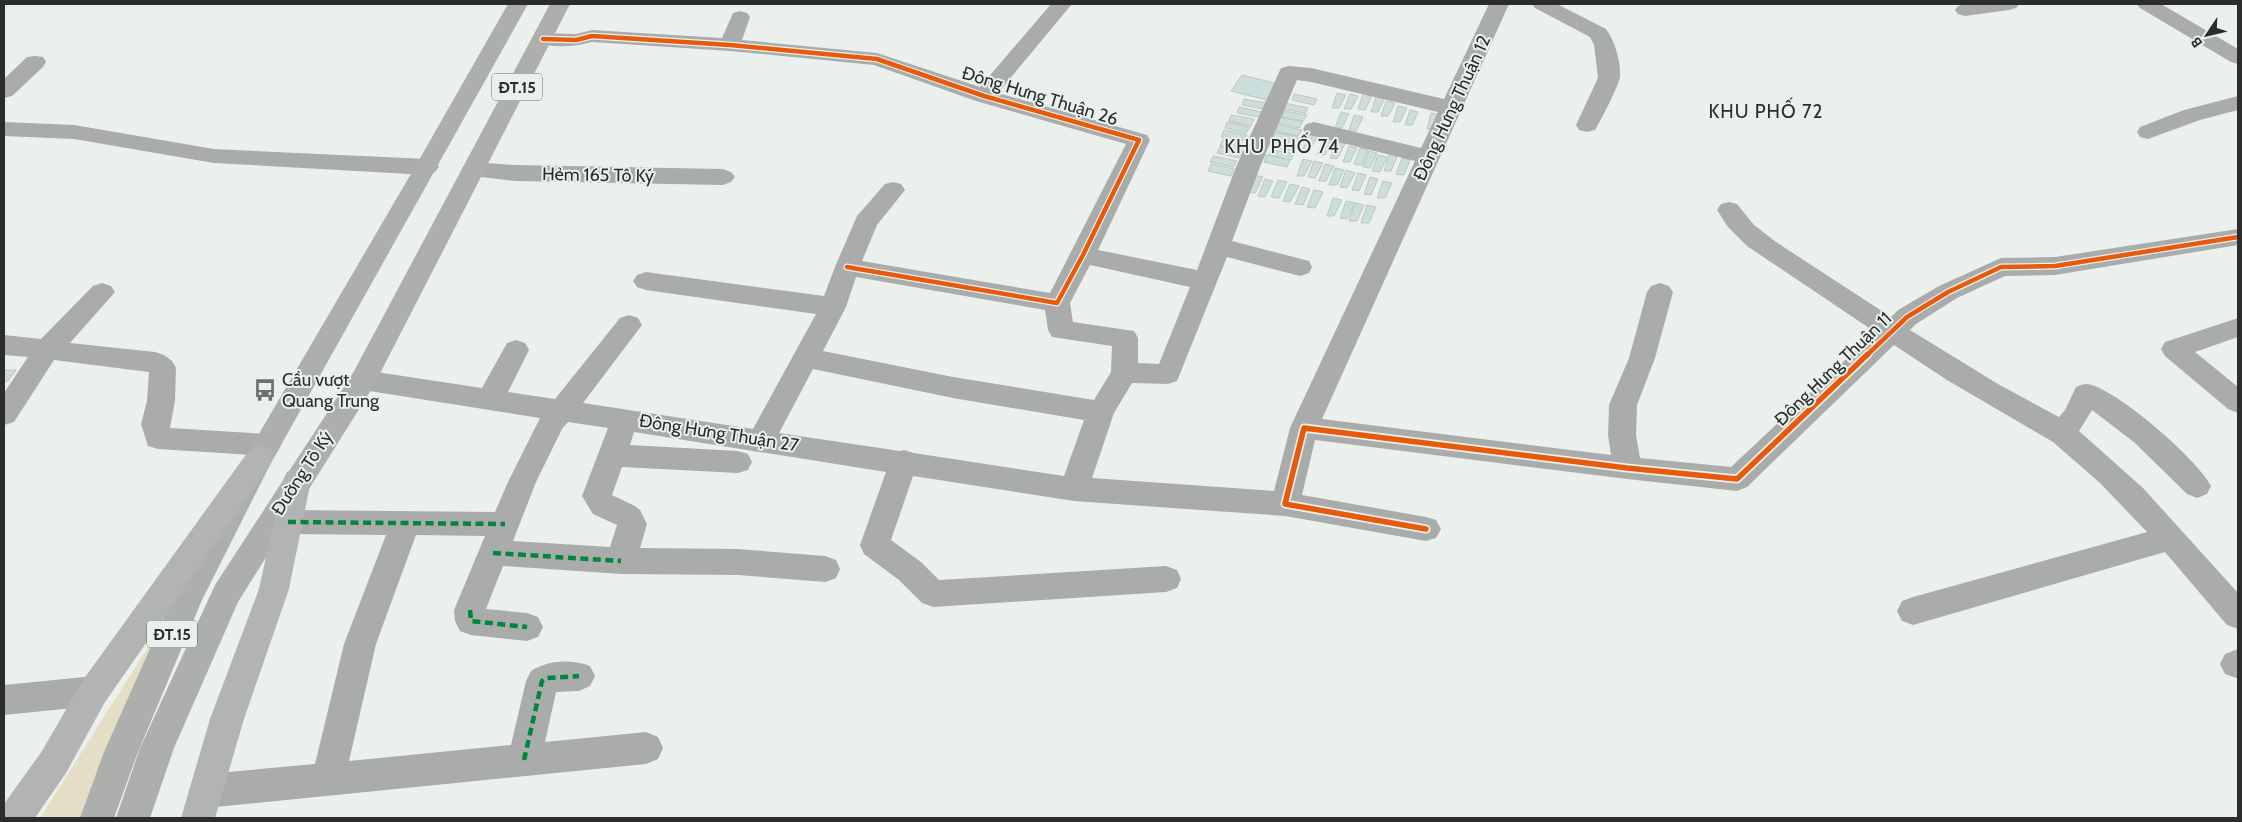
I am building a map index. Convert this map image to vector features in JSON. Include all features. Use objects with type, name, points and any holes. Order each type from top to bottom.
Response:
[{"type":"highway","points":[[15,818],[54,762],[94,691],[263,451]]},
{"type":"highway","points":[[202,805],[227,719],[274,589],[297,480]]},
{"type":"main road","name":"ĐT.15","points":[[97,818],[121,752],[188,598],[263,451],[427,167],[518,4]]},
{"type":"main road","name":"Đường Tô Ký","points":[[133,818],[157,748],[226,594],[297,480],[363,380],[560,4]]},
{"type":"main road","points":[[427,167],[473,170]]},
{"type":"street","points":[[984,96],[1062,4]]},
{"type":"street","name":"Đông Hưng Thuận 12","points":[[1285,504],[1304,428],[1499,4]]},
{"type":"street","points":[[1542,4],[1599,34],[1604,45],[1609,78],[1587,125]]},
{"type":"street","points":[[1965,10],[2009,4]]},
{"type":"street","points":[[2147,4],[2238,58]]},
{"type":"street","points":[[730,45],[740,17]]},
{"type":"street","name":"Đông Hưng Thuận 26","points":[[542,39],[576,40],[592,36],[730,45],[877,59],[984,96],[1139,140],[1083,255],[1057,303]]},
{"type":"street","points":[[4,91],[35,62]]},
{"type":"street","points":[[1124,373],[1168,374],[1248,167],[1289,73],[1311,75],[1452,108]]},
{"type":"street","points":[[2148,132],[2192,115],[2238,103]]},
{"type":"street","points":[[4,129],[74,132],[214,156],[427,167]]},
{"type":"street","points":[[1314,129],[1429,156]]},
{"type":"street","name":"Hẻm 165 Tô Ký","points":[[473,170],[515,173],[723,177]]},
{"type":"street","points":[[762,440],[834,307],[847,267],[866,222],[893,190]]},
{"type":"street","points":[[1729,210],[1737,222],[1765,246],[1892,332],[2061,433],[2107,471],[2170,538],[2238,616]]},
{"type":"street","name":"Đông Hưng Thuận 11","points":[[1304,428],[1627,468],[1737,479],[1907,317],[1948,292],[2002,266],[2055,266],[2195,246],[2238,237]]},
{"type":"street","points":[[1218,246],[1300,266]]},
{"type":"street","points":[[1083,255],[1205,281]]},
{"type":"street","points":[[847,267],[1057,303],[1061,330],[1125,338],[1124,373],[1101,412],[1074,489]]},
{"type":"street","points":[[646,281],[834,307]]},
{"type":"street","points":[[4,414],[47,350],[102,292]]},
{"type":"street","points":[[1627,468],[1622,435],[1623,404],[1642,358],[1660,292]]},
{"type":"street","points":[[527,627],[471,621],[469,619],[470,610],[522,482],[551,423],[629,325]]},
{"type":"street","points":[[2238,327],[2174,349],[2238,402]]},
{"type":"street","points":[[4,345],[155,362],[163,368],[161,400],[155,424],[158,438],[263,451]]},
{"type":"street","points":[[490,399],[516,350]]},
{"type":"street","points":[[806,357],[917,382],[992,396],[1101,412]]},
{"type":"street","name":"Đông Hưng Thuận 27","points":[[363,380],[904,461],[1074,489],[1285,504],[1426,529]]},
{"type":"street","points":[[2061,433],[2075,417],[2086,394],[2106,404],[2145,435],[2197,486]]},
{"type":"street","points":[[621,561],[632,524],[630,518],[627,514],[603,507],[598,502],[597,496],[624,419]]},
{"type":"street","points":[[612,456],[738,462]]},
{"type":"street","points":[[904,461],[875,545],[910,571],[933,594],[1166,579]]},
{"type":"street","points":[[288,522],[505,524]]},
{"type":"street","points":[[328,780],[360,644],[405,524]]},
{"type":"street","points":[[1913,611],[2170,538]]},
{"type":"street","points":[[493,553],[621,561],[738,562],[825,569]]},
{"type":"street","points":[[524,760],[542,681],[547,678],[579,676]]},
{"type":"street","points":[[4,700],[94,691]]},
{"type":"street","points":[[202,805],[328,780],[646,748]]},
{"type":"shaded area","points":[[150,644],[160,647],[84,818],[40,818]]},
{"type":"building","points":[[1242,75],[1278,84],[1270,101],[1231,91]]},
{"type":"building","points":[[1337,93],[1346,95],[1339,108],[1332,108]]},
{"type":"building","points":[[1294,94],[1317,99],[1314,105],[1292,100]]},
{"type":"building","points":[[1350,94],[1358,96],[1351,109],[1344,109]]},
{"type":"building","points":[[1363,94],[1372,96],[1365,110],[1358,109]]},
{"type":"building","points":[[1376,97],[1384,99],[1378,112],[1371,112]]},
{"type":"building","points":[[1244,99],[1267,103],[1263,109],[1242,105]]},
{"type":"building","points":[[1386,101],[1395,103],[1388,116],[1381,116]]},
{"type":"building","points":[[1285,103],[1308,108],[1305,113],[1283,109]]},
{"type":"building","points":[[1398,106],[1407,108],[1400,122],[1393,122]]},
{"type":"building","points":[[1239,107],[1262,112],[1259,117],[1237,113]]},
{"type":"building","points":[[1410,110],[1418,112],[1412,125],[1405,125]]},
{"type":"building","points":[[1284,111],[1307,115],[1303,121],[1282,117]]},
{"type":"building","points":[[1341,112],[1349,114],[1342,128],[1335,128]]},
{"type":"building","points":[[1431,113],[1440,115],[1434,129],[1427,129]]},
{"type":"building","points":[[1231,115],[1254,119],[1251,126],[1229,121]]},
{"type":"building","points":[[1354,115],[1363,117],[1356,131],[1349,131]]},
{"type":"building","points":[[1279,117],[1303,122],[1299,128],[1277,123]]},
{"type":"building","points":[[1227,122],[1250,127],[1246,133],[1225,128]]},
{"type":"building","points":[[1278,125],[1302,130],[1298,136],[1276,131]]},
{"type":"building","points":[[1224,130],[1247,135],[1243,141],[1221,137]]},
{"type":"building","points":[[1275,132],[1298,137],[1295,143],[1273,139]]},
{"type":"building","points":[[1309,135],[1317,137],[1309,151],[1302,151]]},
{"type":"building","points":[[1324,138],[1332,140],[1325,155],[1317,154]]},
{"type":"building","points":[[1223,139],[1246,144],[1242,150],[1220,146]]},
{"type":"building","points":[[1274,140],[1297,145],[1293,151],[1271,147]]},
{"type":"building","points":[[1336,142],[1345,144],[1337,159],[1330,158]]},
{"type":"building","points":[[1349,146],[1357,148],[1350,162],[1343,162]]},
{"type":"building","points":[[1220,147],[1243,152],[1239,158],[1217,153]]},
{"type":"building","points":[[1360,148],[1368,150],[1362,165],[1354,164]]},
{"type":"building","points":[[1271,149],[1294,154],[1291,160],[1269,155]]},
{"type":"building","points":[[1369,151],[1377,153],[1370,168],[1363,167]]},
{"type":"building","points":[[1389,154],[1397,157],[1391,171],[1384,171]]},
{"type":"building","points":[[1266,155],[1290,160],[1287,167],[1264,162]]},
{"type":"building","points":[[1378,155],[1387,157],[1380,172],[1372,171]]},
{"type":"building","points":[[1213,156],[1237,161],[1233,167],[1210,162]]},
{"type":"building","points":[[1402,158],[1410,160],[1404,175],[1396,174]]},
{"type":"building","points":[[1303,159],[1312,161],[1304,176],[1297,176]]},
{"type":"building","points":[[1314,161],[1323,163],[1315,178],[1308,177]]},
{"type":"building","points":[[1211,164],[1234,169],[1231,176],[1208,171]]},
{"type":"building","points":[[1325,164],[1334,166],[1326,181],[1319,181]]},
{"type":"building","points":[[1335,168],[1344,170],[1337,185],[1329,185]]},
{"type":"building","points":[[1346,170],[1355,173],[1347,188],[1340,187]]},
{"type":"building","points":[[1358,173],[1366,175],[1359,191],[1352,190]]},
{"type":"building","points":[[1254,175],[1263,177],[1255,193],[1247,192]]},
{"type":"building","points":[[1370,177],[1378,179],[1371,195],[1364,194]]},
{"type":"building","points":[[1265,179],[1273,181],[1265,197],[1258,196]]},
{"type":"building","points":[[1278,180],[1287,182],[1279,198],[1271,197]]},
{"type":"building","points":[[1383,181],[1392,183],[1385,198],[1377,198]]},
{"type":"building","points":[[1290,184],[1299,186],[1290,202],[1283,201]]},
{"type":"building","points":[[1302,187],[1310,189],[1303,205],[1295,204]]},
{"type":"building","points":[[1314,190],[1323,192],[1315,208],[1307,207]]},
{"type":"building","points":[[1333,198],[1342,200],[1334,216],[1327,216]]},
{"type":"building","points":[[1346,201],[1355,203],[1347,219],[1340,218]]},
{"type":"building","points":[[1355,203],[1364,205],[1357,221],[1349,221]]},
{"type":"building","points":[[1367,205],[1376,207],[1369,223],[1361,223]]},
{"type":"building","points":[[4,370],[16,370],[8,381],[4,381]]},
{"type":"marked path","points":[[288,522],[505,524]]},
{"type":"marked path","points":[[493,553],[621,561]]},
{"type":"marked path","points":[[470,610],[471,621],[527,627]]},
{"type":"marked path","points":[[524,760],[542,681],[547,678],[579,676]]},
{"type":"cycle path","points":[[543,39],[576,40],[592,36],[730,45],[877,59],[984,96],[1139,140],[1083,255],[1057,303],[847,267]]},
{"type":"cycle path","points":[[1426,529],[1285,504],[1304,428],[1627,468],[1737,479],[1907,317],[1948,292],[2001,267],[2055,266],[2238,237]]},
{"type":"place","name":"Cầu vượt Quang Trung","points":[[265,390]]},
{"type":"district","name":"KHU PHỐ 72","points":[[1766,111]]},
{"type":"district","name":"KHU PHỐ 74","points":[[1282,146]]}]
